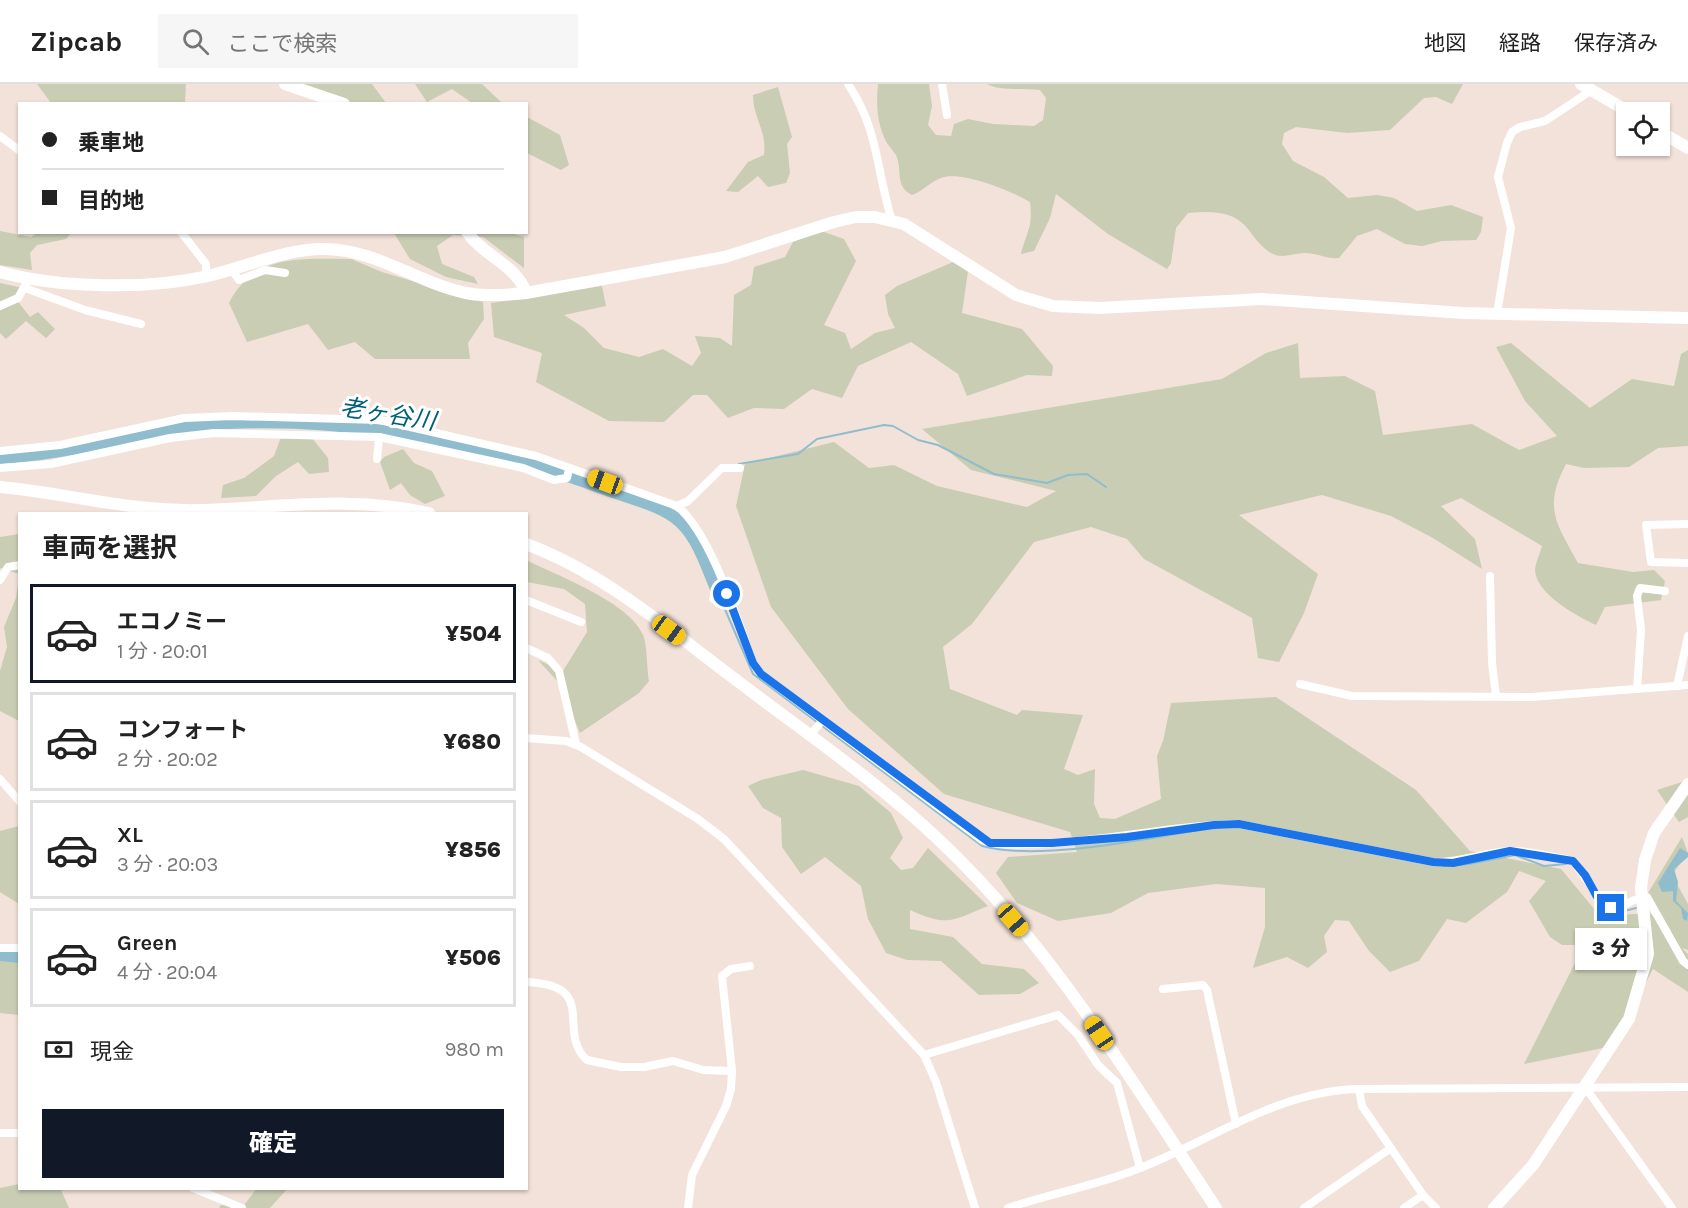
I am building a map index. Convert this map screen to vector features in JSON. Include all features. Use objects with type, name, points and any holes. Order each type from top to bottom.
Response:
[{"type":"street","points":[[285,84],[338,102]]},
{"type":"street","points":[[848,84],[860,102],[873,133],[892,221]]},
{"type":"street","points":[[942,84],[947,115]]},
{"type":"street","points":[[1497,314],[1511,228],[1498,177],[1512,132],[1520,127],[1545,121],[1591,87],[1616,103]]},
{"type":"street","points":[[0,136],[18,150]]},
{"type":"street","points":[[1670,137],[1688,148]]},
{"type":"street","points":[[27,283],[138,284],[206,277],[296,252],[325,249],[356,252],[380,259],[426,280],[469,294],[526,293],[725,256],[856,217],[892,221],[936,242],[1016,295],[1053,306],[1100,308],[1262,299],[1497,314],[1688,318]]},
{"type":"street","points":[[183,234],[206,264],[206,277]]},
{"type":"street","points":[[469,234],[482,250],[521,280],[526,293]]},
{"type":"street","points":[[232,270],[240,280],[265,270],[285,273]]},
{"type":"street","points":[[0,272],[85,310],[141,324]]},
{"type":"street","points":[[0,306],[18,298],[27,283]]},
{"type":"street","points":[[0,451],[60,445],[184,418],[232,416],[381,420],[536,456],[681,509],[704,541],[753,663],[761,674],[940,840],[999,903],[1072,993],[1216,1208]]},
{"type":"street","points":[[0,468],[63,462],[170,438],[214,433],[379,437],[522,468],[564,480],[569,469]]},
{"type":"street","points":[[376,459],[379,437]]},
{"type":"street","points":[[60,445],[63,462]]},
{"type":"street","points":[[681,509],[722,468],[740,468]]},
{"type":"street","points":[[0,487],[142,507],[199,510],[309,503],[360,504],[420,512]]},
{"type":"street","points":[[1688,524],[1646,525],[1651,562],[1688,563]]},
{"type":"street","points":[[528,545],[591,574],[990,843],[1052,843],[1239,824],[1433,862],[1453,863],[1510,851],[1556,857],[1573,861],[1605,906],[1618,909],[1641,897],[1647,897],[1683,961],[1688,965]]},
{"type":"street","points":[[0,580],[8,567],[18,565]]},
{"type":"street","points":[[1490,576],[1492,663],[1496,696]]},
{"type":"street","points":[[1637,689],[1641,630],[1637,596],[1640,588],[1665,591]]},
{"type":"street","points":[[713,599],[727,594]]},
{"type":"street","points":[[528,601],[581,622]]},
{"type":"street","points":[[1677,686],[1688,636]]},
{"type":"street","points":[[528,649],[548,658],[559,671],[576,744]]},
{"type":"street","points":[[1300,684],[1352,696],[1578,695],[1688,685]]},
{"type":"street","points":[[528,738],[548,738],[576,744],[664,797],[724,838],[924,1055],[934,1076],[975,1208]]},
{"type":"street","points":[[0,779],[18,800]]},
{"type":"street","points":[[1494,1208],[1533,1165],[1629,1019],[1642,981],[1649,943],[1641,897],[1642,874],[1654,832],[1688,784]]},
{"type":"street","points":[[0,948],[18,948]]},
{"type":"street","points":[[688,1208],[692,1175],[726,1106],[731,1089],[732,1071],[722,976],[731,969],[750,966]]},
{"type":"street","points":[[528,982],[547,982],[566,994],[573,1012],[578,1046],[587,1060],[621,1067],[644,1067],[673,1061],[703,1070],[732,1071]]},
{"type":"street","points":[[1163,989],[1203,985],[1208,990],[1236,1124]]},
{"type":"street","points":[[924,1055],[1058,1015],[1078,1035],[1098,1065],[1117,1083],[1140,1168]]},
{"type":"street","points":[[1586,1087],[1672,1208]]},
{"type":"street","points":[[1008,1208],[1140,1168],[1298,1098],[1333,1090],[1688,1087]]},
{"type":"street","points":[[1359,1089],[1362,1106],[1423,1195],[1436,1208]]},
{"type":"street","points":[[0,1133],[18,1133]]},
{"type":"street","points":[[1304,1208],[1391,1148]]},
{"type":"street","points":[[199,1190],[242,1208]]},
{"type":"street","points":[[1404,1208],[1423,1195]]},
{"type":"green space","points":[[37,84],[186,84],[185,102],[50,102]]},
{"type":"green space","points":[[291,84],[372,84],[385,102],[345,102]]},
{"type":"green space","points":[[415,84],[482,84],[501,102],[471,102],[452,89],[427,102]]},
{"type":"green space","points":[[878,84],[929,84],[932,106],[928,125],[936,135],[951,136],[954,124],[968,119],[993,124],[1034,126],[1043,120],[1046,98],[1040,90],[1005,88],[987,84],[1463,84],[1452,104],[1436,97],[1424,98],[1390,130],[1347,133],[1296,127],[1284,133],[1282,144],[1293,161],[1324,177],[1348,198],[1377,195],[1394,198],[1417,211],[1451,205],[1483,217],[1481,232],[1476,240],[1442,241],[1422,246],[1405,244],[1377,229],[1357,236],[1339,258],[1307,253],[1280,256],[1264,248],[1235,218],[1213,212],[1188,213],[1176,228],[1171,263],[1167,269],[1108,234],[1056,194],[1050,218],[1034,251],[1021,254],[1031,218],[1030,202],[1022,197],[973,179],[950,176],[933,182],[912,195],[906,191],[901,182],[896,155],[887,143],[879,122]]},
{"type":"green space","points":[[778,87],[792,137],[787,144],[790,173],[786,183],[768,187],[758,176],[738,192],[726,191],[748,162],[764,155],[764,138],[755,111],[753,95]]},
{"type":"green space","points":[[528,118],[560,135],[569,165],[561,170],[528,154]]},
{"type":"green space","points":[[0,231],[31,237],[36,234],[70,234],[66,239],[37,245],[30,253],[32,270],[0,265]]},
{"type":"green space","points":[[821,231],[844,239],[856,261],[824,325],[845,333],[851,349],[875,333],[895,328],[888,314],[885,295],[897,286],[953,262],[968,271],[962,313],[1022,329],[1053,366],[1052,376],[1027,375],[967,396],[958,374],[911,342],[858,366],[842,398],[812,389],[784,409],[754,408],[728,418],[707,395],[693,395],[664,422],[609,421],[536,382],[542,353],[494,337],[491,303],[602,286],[606,306],[564,315],[584,328],[604,348],[639,357],[663,349],[692,366],[701,353],[695,336],[720,338],[732,346],[734,295],[751,285],[754,267],[785,257],[793,242]]},
{"type":"green space","points":[[395,234],[514,234],[524,237],[524,268],[483,237],[453,235],[437,246],[442,264],[474,277],[478,284],[446,277],[410,259]]},
{"type":"green space","points":[[351,259],[382,272],[483,302],[484,319],[468,343],[470,359],[375,359],[355,342],[328,350],[308,324],[247,342],[229,303],[239,287],[252,275],[281,262]]},
{"type":"green space","points":[[0,283],[23,288],[15,298],[30,317],[38,312],[55,329],[46,338],[26,321],[6,339],[0,333]]},
{"type":"green space","points":[[1298,343],[1300,378],[1345,376],[1375,391],[1383,435],[1472,424],[1519,450],[1557,436],[1525,401],[1496,347],[1511,343],[1590,408],[1632,379],[1674,386],[1681,354],[1688,350],[1688,446],[1658,448],[1629,467],[1584,468],[1566,464],[1555,492],[1554,504],[1558,526],[1578,563],[1633,572],[1654,570],[1665,581],[1661,600],[1605,607],[1596,625],[1558,603],[1542,587],[1535,569],[1542,546],[1461,498],[1441,506],[1475,539],[1482,569],[1433,538],[1391,516],[1322,495],[1239,515],[1318,574],[1304,613],[1279,662],[1258,658],[1252,618],[1144,559],[1127,539],[1091,527],[1034,542],[972,624],[943,647],[950,689],[1017,715],[1022,710],[1083,715],[1064,769],[1078,775],[1095,769],[1094,804],[1100,818],[1115,819],[1161,799],[1157,756],[1163,741],[1171,703],[1276,697],[1416,790],[1470,851],[1561,869],[1600,916],[1650,913],[1666,930],[1648,893],[1682,837],[1688,853],[1672,875],[1688,904],[1688,950],[1682,948],[1688,954],[1688,992],[1653,969],[1613,1046],[1524,1064],[1584,945],[1562,945],[1550,937],[1529,901],[1546,881],[1519,871],[1507,892],[1466,923],[1447,919],[1419,961],[1390,972],[1369,951],[1349,921],[1335,920],[1324,936],[1327,952],[1308,968],[1287,957],[1253,968],[1265,927],[1265,888],[1216,884],[1148,893],[1111,913],[1058,921],[1017,903],[996,873],[1008,857],[1077,852],[1070,832],[944,794],[848,709],[771,607],[736,506],[745,464],[834,442],[869,468],[894,465],[937,486],[1027,507],[1056,491],[971,470],[922,429],[1222,379],[1266,353]]},
{"type":"green space","points":[[281,437],[312,438],[328,458],[329,472],[309,474],[298,462],[276,476],[256,496],[221,498],[223,485],[244,478],[274,456]]},
{"type":"green space","points":[[403,449],[414,463],[432,471],[445,496],[425,504],[410,495],[401,483],[390,490],[380,462],[384,457]]},
{"type":"green space","points":[[18,534],[18,574],[0,568],[0,537]]},
{"type":"green space","points":[[528,561],[591,591],[623,612],[635,623],[643,635],[646,650],[649,681],[639,693],[580,733],[559,683],[538,660],[563,671],[587,632],[585,604],[564,589],[528,582]]},
{"type":"green space","points":[[18,585],[18,720],[0,711],[0,671],[7,647],[4,627],[16,598]]},
{"type":"green space","points":[[803,770],[859,786],[891,813],[903,838],[890,858],[901,870],[913,868],[928,848],[988,906],[949,920],[933,919],[910,910],[910,929],[953,937],[982,964],[1024,969],[1039,983],[1020,994],[979,995],[941,961],[907,960],[886,953],[868,919],[861,886],[825,857],[801,874],[782,847],[781,818],[763,808],[748,786],[761,780]]},
{"type":"green space","points":[[1688,780],[1688,817],[1679,822],[1657,790]]},
{"type":"green space","points":[[18,826],[18,903],[0,892],[0,831]]},
{"type":"green space","points":[[0,948],[18,949],[18,1015],[0,1013]]},
{"type":"green space","points":[[18,1184],[18,1190],[61,1190],[69,1208],[0,1208],[0,1188]]},
{"type":"green space","points":[[256,1190],[286,1190],[270,1208],[242,1208]]},
{"type":"green space","points":[[221,1205],[242,1208],[219,1208]]},
{"type":"water","points":[[1680,848],[1688,853],[1688,857],[1674,869],[1678,882],[1676,901],[1688,913],[1687,921],[1683,919],[1681,908],[1673,901],[1673,891],[1662,892],[1658,883]]},
{"type":"waterway","name":"老ヶ谷川","points":[[0,458],[29,456],[200,425],[229,423],[277,422],[325,425],[421,437],[468,447],[562,474],[667,512],[682,524],[695,541],[717,591]]},
{"type":"waterway","points":[[739,464],[798,454],[817,439],[884,425],[893,426],[918,440],[938,445],[994,474],[1047,483],[1068,475],[1087,474],[1106,487]]},
{"type":"waterway","points":[[675,517],[680,512]]},
{"type":"waterway","points":[[717,591],[753,674],[982,846],[1005,850],[1059,850],[1199,830]]},
{"type":"waterway","points":[[1443,866],[1469,864],[1515,855],[1544,866],[1566,864]]},
{"type":"waterway","points":[[1592,894],[1600,906],[1610,912],[1636,908]]},
{"type":"waterway","points":[[0,955],[18,957]]},
{"type":"route","points":[[727,594],[753,663],[761,674],[982,840],[990,843],[1001,845],[1052,843],[1239,824],[1321,838],[1364,850],[1433,862],[1453,863],[1510,851],[1532,853],[1573,861],[1585,875],[1600,902],[1611,908]]}]
